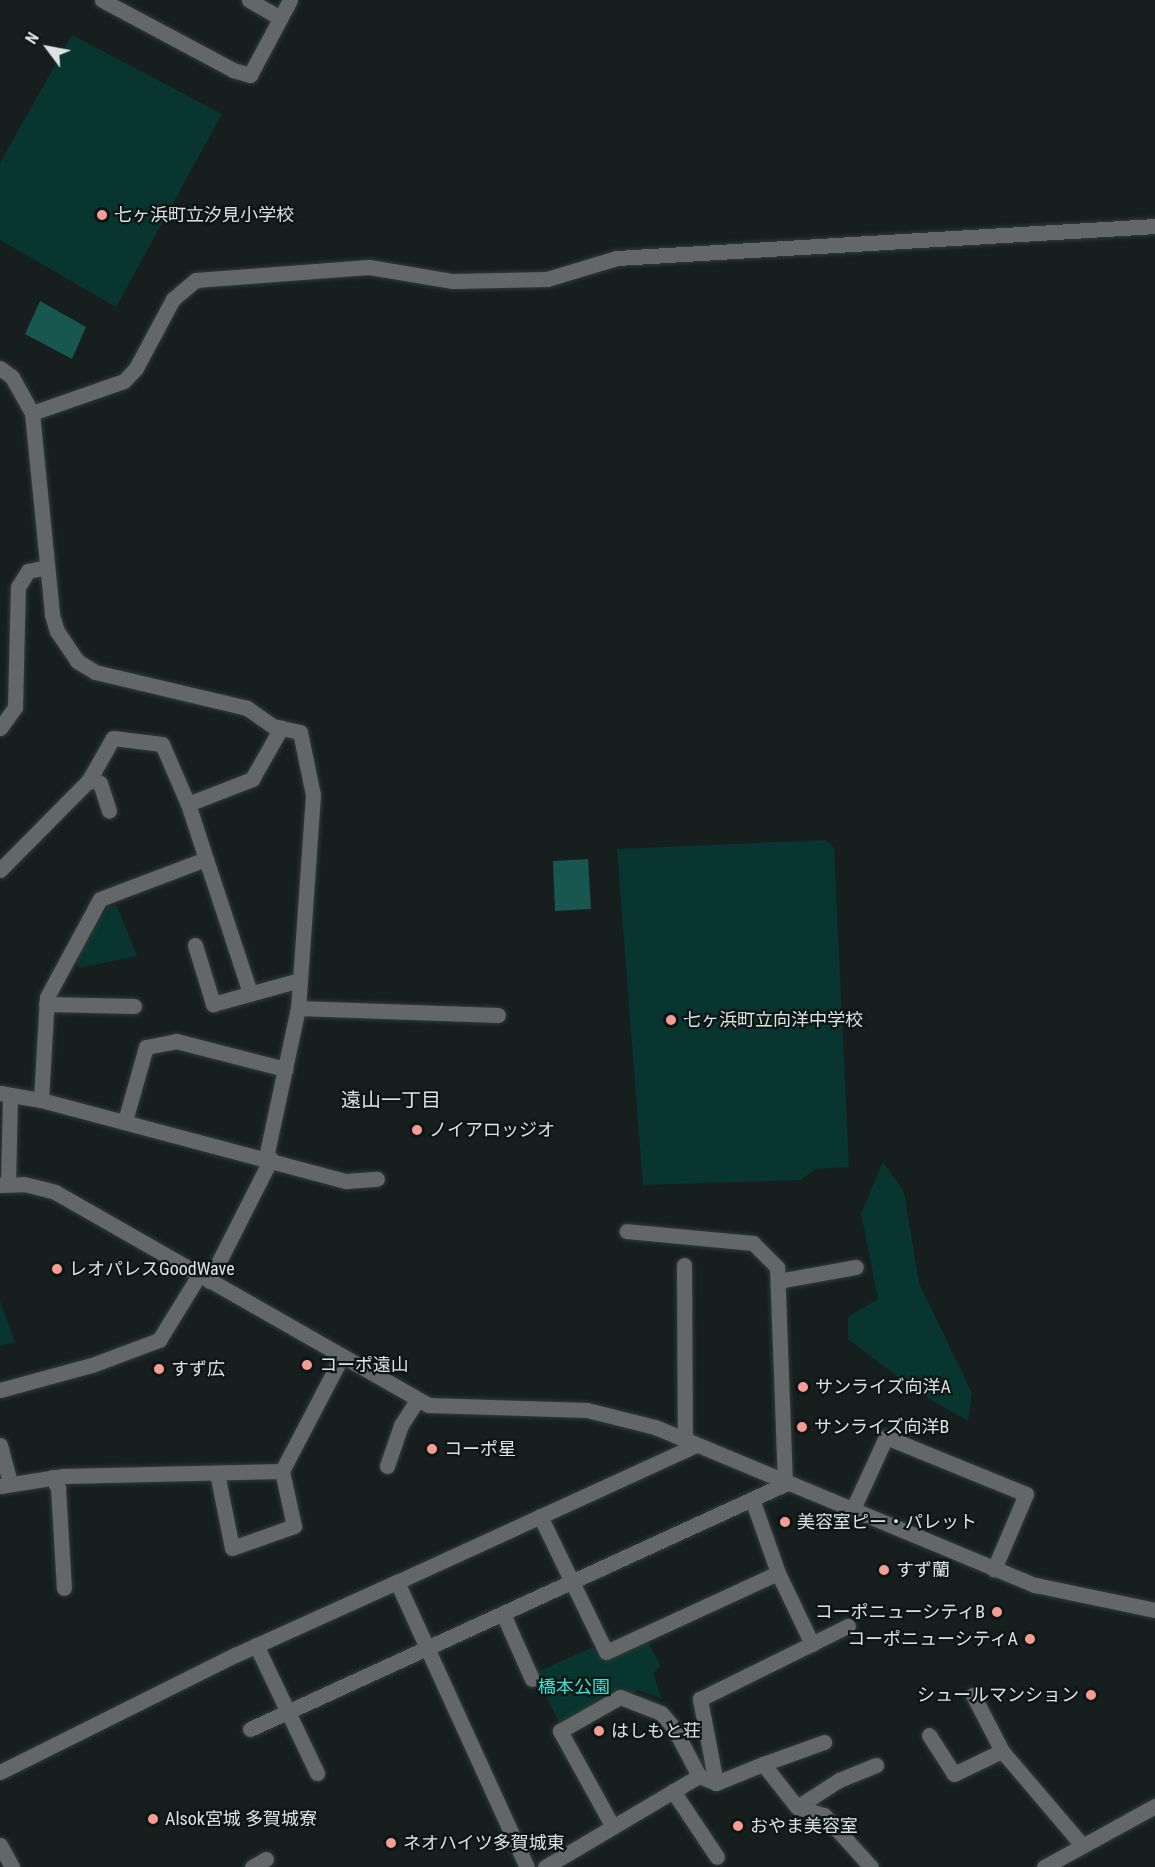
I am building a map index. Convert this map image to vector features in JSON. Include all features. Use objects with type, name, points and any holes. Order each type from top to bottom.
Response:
[{"type":"street","points":[[102,0],[233,70],[250,75],[290,0]]},
{"type":"street","points":[[249,0],[280,18]]},
{"type":"street","points":[[32,413],[124,381],[135,368],[173,299],[196,280],[369,267],[453,281],[547,279],[616,258],[1155,226]]},
{"type":"street","points":[[0,368],[12,377],[32,413],[47,567],[57,631],[76,662],[95,672],[247,708],[281,728],[300,732],[313,795],[298,1008],[268,1158],[204,1278],[159,1340],[92,1365],[0,1390]]},
{"type":"street","points":[[0,728],[15,707],[18,587],[28,571],[47,567]]},
{"type":"street","points":[[188,804],[252,779],[281,728]]},
{"type":"street","points":[[0,870],[89,780],[113,738],[162,744],[188,804],[250,993]]},
{"type":"street","points":[[89,780],[100,783],[109,811]]},
{"type":"street","points":[[41,1100],[47,997],[100,899],[206,859]]},
{"type":"street","points":[[195,945],[213,1004],[300,980]]},
{"type":"street","points":[[46,1004],[134,1006]]},
{"type":"street","points":[[298,1008],[498,1015]]},
{"type":"street","points":[[125,1121],[146,1047],[176,1041],[285,1069]]},
{"type":"street","points":[[377,1179],[346,1181],[125,1121],[41,1100],[5,1094],[4,1184],[24,1184],[55,1192],[341,1358],[428,1405],[587,1410],[655,1427],[784,1484],[1035,1585],[1155,1610]]},
{"type":"street","points":[[627,1231],[753,1243],[777,1267],[784,1484]]},
{"type":"street","points":[[684,1265],[691,1442]]},
{"type":"street","points":[[778,1281],[856,1267]]},
{"type":"street","points":[[217,1473],[232,1548],[294,1526],[282,1471],[341,1358]]},
{"type":"street","points":[[387,1466],[400,1425],[417,1400]]},
{"type":"street","points":[[852,1511],[885,1437],[983,1476],[1026,1494],[994,1569]]},
{"type":"street","points":[[0,1772],[256,1645],[540,1516],[691,1442]]},
{"type":"street","points":[[0,1445],[5,1484],[52,1477],[282,1471]]},
{"type":"street","points":[[52,1477],[58,1488],[64,1588]]},
{"type":"street","points":[[250,1730],[784,1484]]},
{"type":"street","points":[[752,1499],[778,1573],[812,1644]]},
{"type":"street","points":[[540,1516],[606,1652],[778,1573]]},
{"type":"street","points":[[397,1582],[527,1867]]},
{"type":"street","points":[[504,1614],[532,1679]]},
{"type":"street","points":[[716,1783],[700,1699],[848,1626]]},
{"type":"street","points":[[256,1645],[317,1773]]},
{"type":"street","points":[[973,1695],[1002,1751],[1082,1845]]},
{"type":"street","points":[[613,1827],[560,1731],[620,1697],[661,1713],[674,1728],[699,1776],[716,1783],[824,1742]]},
{"type":"street","points":[[928,1735],[954,1774],[1002,1751]]},
{"type":"street","points":[[763,1764],[797,1807],[824,1815],[871,1867]]},
{"type":"street","points":[[797,1807],[839,1780],[876,1765]]},
{"type":"street","points":[[545,1867],[699,1776]]},
{"type":"street","points":[[673,1791],[717,1857]]},
{"type":"street","points":[[1044,1867],[1155,1806]]},
{"type":"street","points":[[0,1845],[12,1867]]},
{"type":"street","points":[[252,1867],[266,1859]]},
{"type":"green space","points":[[72,35],[222,114],[116,307],[0,240],[0,163]]},
{"type":"green space","points":[[826,840],[834,848],[849,1167],[816,1169],[800,1180],[643,1185],[617,849]]},
{"type":"green space","points":[[108,906],[117,906],[137,956],[79,968],[77,960]]},
{"type":"green space","points":[[883,1162],[904,1192],[919,1283],[972,1393],[968,1421],[919,1393],[848,1339],[848,1317],[878,1299],[861,1213]]},
{"type":"green space","points":[[0,1301],[15,1342],[0,1346]]},
{"type":"green space","name":"橋本公園","points":[[645,1637],[661,1666],[653,1673],[662,1699],[638,1690],[561,1727],[535,1673],[593,1647],[599,1656],[607,1655]]},
{"type":"water","points":[[40,301],[86,327],[72,359],[25,334]]},
{"type":"water","points":[[588,859],[591,909],[555,911],[553,861]]},
{"type":"place","name":"七ヶ浜町立汐見小学校","points":[[102,215]]},
{"type":"place","name":"七ヶ浜町立向洋中学校","points":[[671,1020]]},
{"type":"place","name":"ノイアロッジオ","points":[[417,1130]]},
{"type":"place","name":"レオパレスGoodWave","points":[[57,1269]]},
{"type":"place","name":"コーポ遠山","points":[[307,1365]]},
{"type":"place","name":"すず広","points":[[159,1369]]},
{"type":"place","name":"サンライズ向洋A","points":[[803,1387]]},
{"type":"place","name":"サンライズ向洋B","points":[[802,1427]]},
{"type":"place","name":"コーポ星","points":[[432,1449]]},
{"type":"place","name":"美容室ピー・パレット","points":[[785,1522]]},
{"type":"place","name":"すず蘭","points":[[884,1570]]},
{"type":"place","name":"コーポニューシティB","points":[[997,1612]]},
{"type":"place","name":"コーポニューシティA","points":[[1030,1639]]},
{"type":"place","name":"シュールマンション","points":[[1091,1695]]},
{"type":"place","name":"はしもと荘","points":[[599,1731]]},
{"type":"place","name":"Alsok宮城 多賀城寮","points":[[153,1819]]},
{"type":"place","name":"おやま美容室","points":[[738,1826]]},
{"type":"place","name":"ネオハイツ多賀城東","points":[[391,1843]]},
{"type":"district","name":"遠山一丁目","points":[[391,1100]]}]
